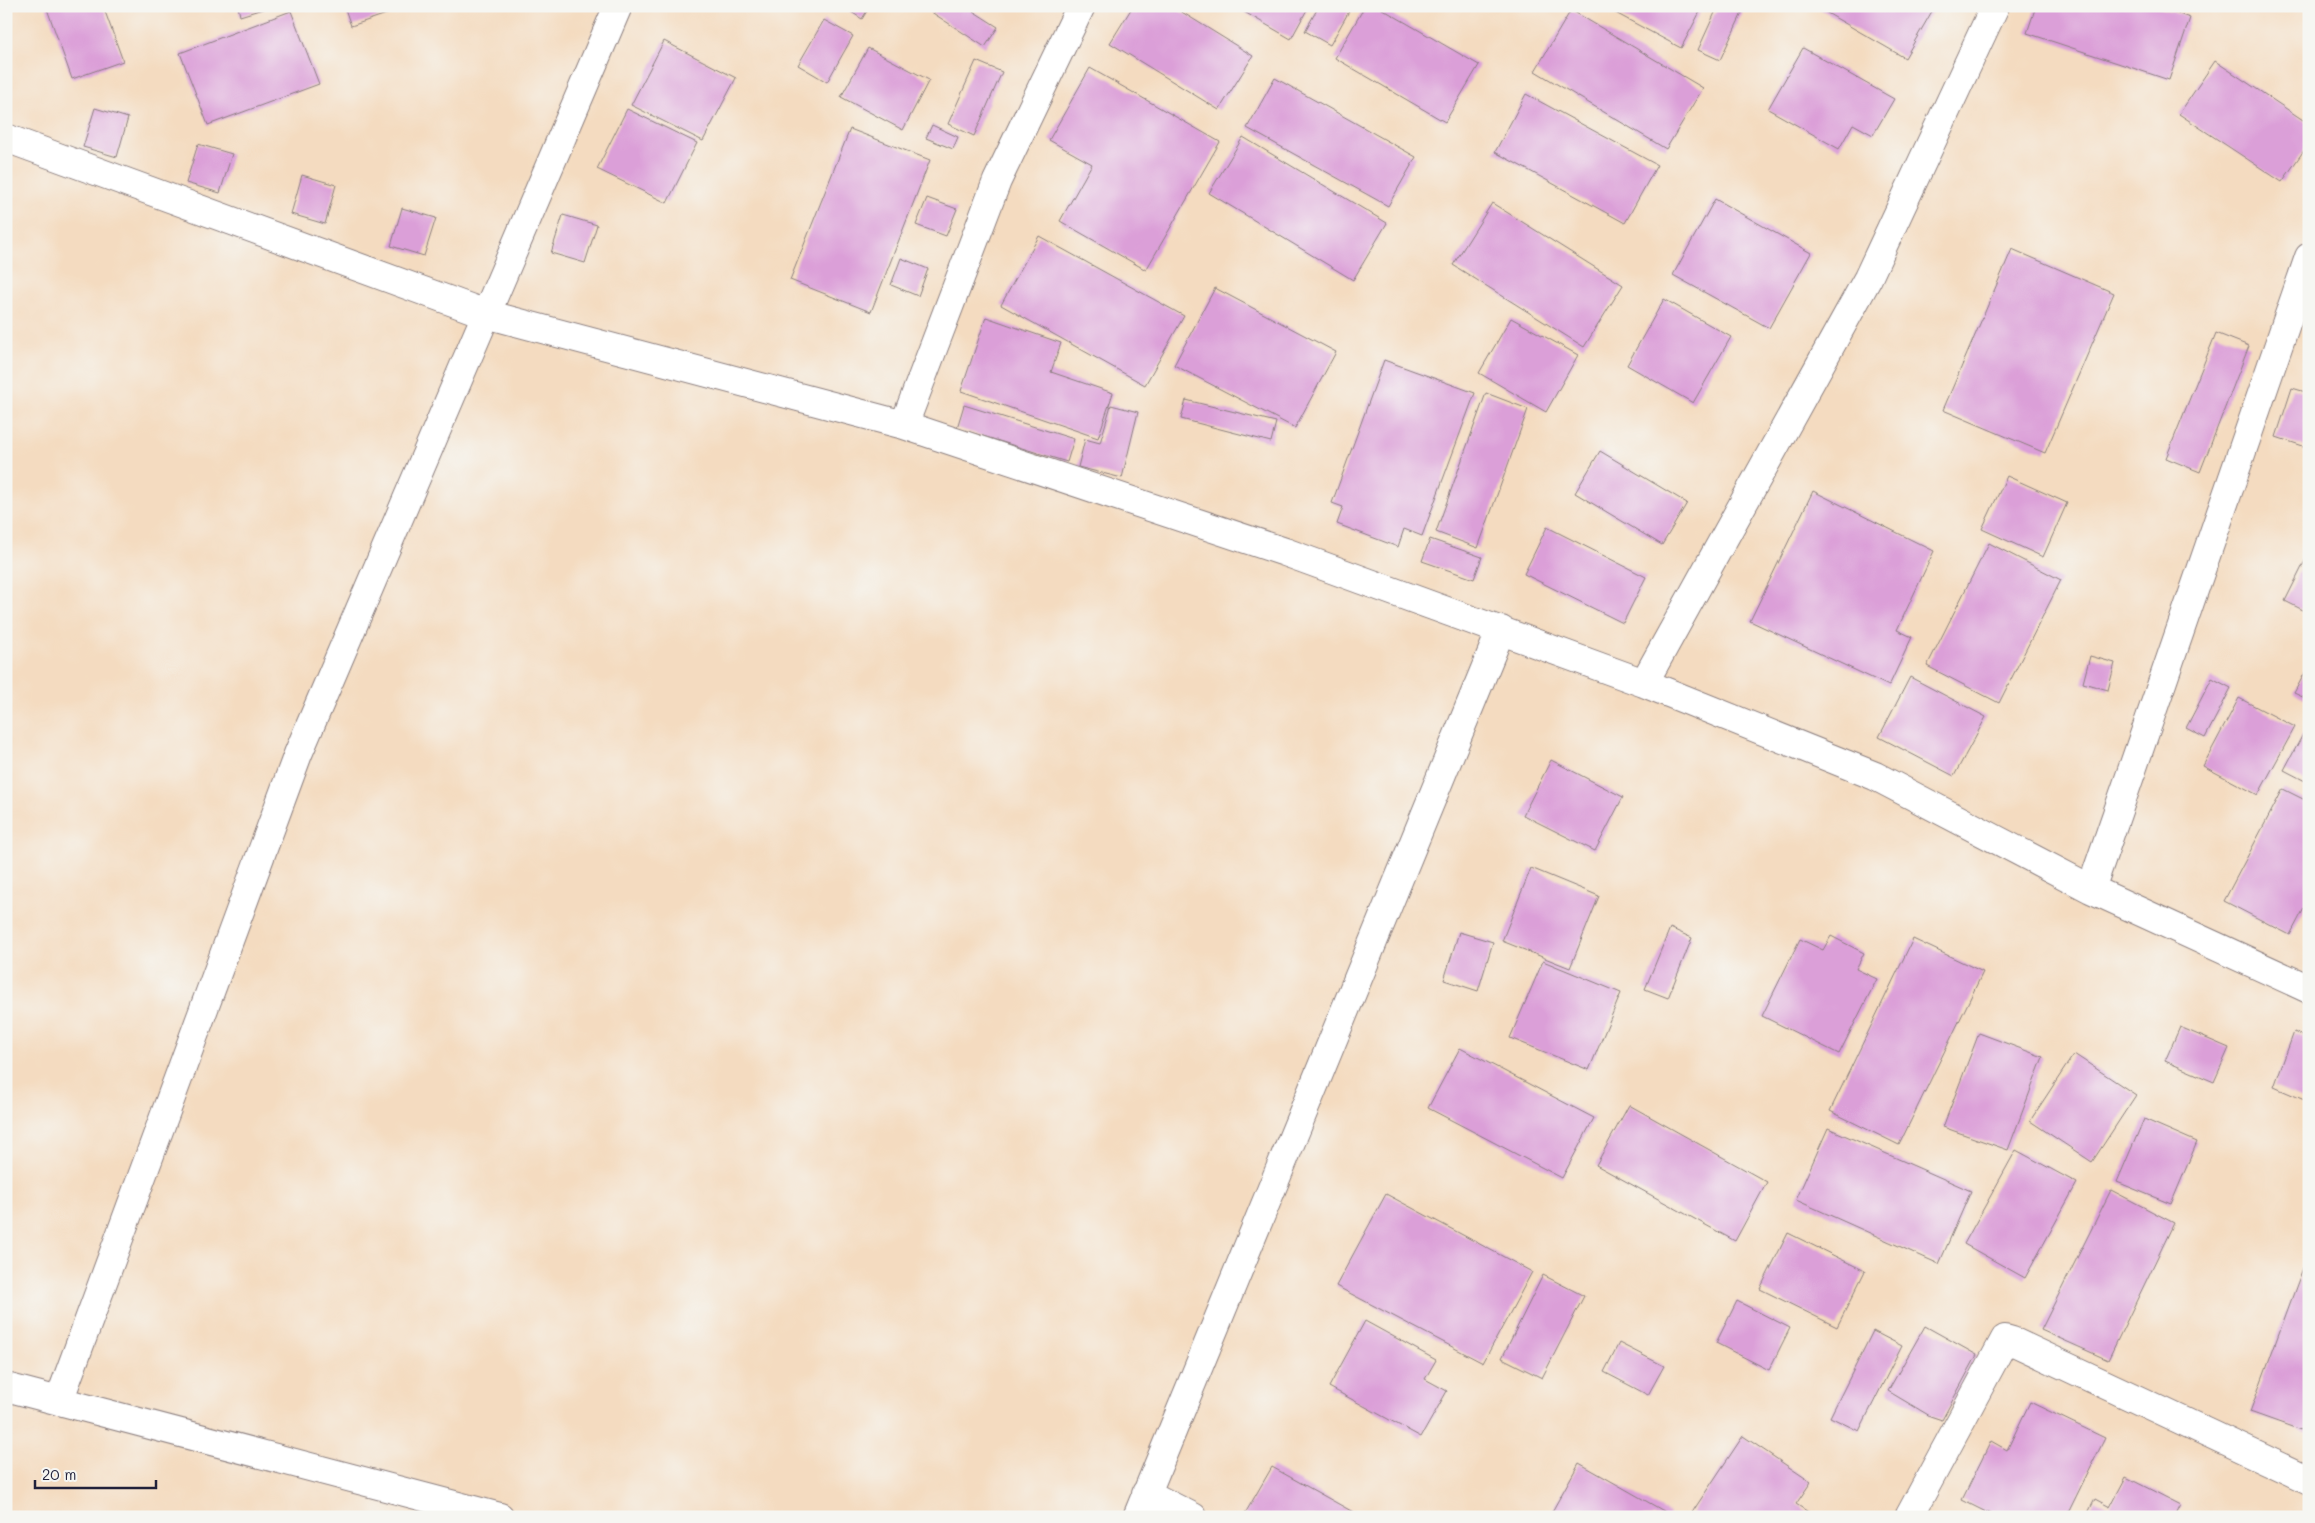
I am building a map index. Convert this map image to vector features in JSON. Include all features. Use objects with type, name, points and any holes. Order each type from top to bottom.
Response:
[{"type":"street","points":[[59,1400],[298,754],[618,6]]},
{"type":"street","points":[[904,425],[997,182],[1081,6]]},
{"type":"street","points":[[1644,683],[1868,278],[1995,6]]},
{"type":"street","points":[[6,138],[486,314],[904,425],[1285,552],[1501,630],[1644,683],[1875,776],[2091,889],[2309,989]]},
{"type":"street","points":[[2091,889],[2309,257]]},
{"type":"street","points":[[1193,1517],[1141,1505],[1501,630]]},
{"type":"street","points":[[1909,1517],[2005,1340],[2012,1341],[2309,1480]]},
{"type":"street","points":[[6,1387],[500,1517]]},
{"type":"building","points":[[46,6],[103,6],[123,61],[72,79]]},
{"type":"building","points":[[238,6],[268,6],[269,7],[240,16]]},
{"type":"building","points":[[344,6],[407,6],[407,7],[351,26]]},
{"type":"building","points":[[842,6],[870,6],[862,19]]},
{"type":"building","points":[[922,6],[965,6],[998,27],[985,47]]},
{"type":"building","points":[[1133,6],[1172,6],[1253,56],[1219,110],[1110,43]]},
{"type":"building","points":[[1234,6],[1309,6],[1291,39]]},
{"type":"building","points":[[1319,6],[1352,6],[1330,45],[1305,31]]},
{"type":"building","points":[[1365,6],[1377,6],[1479,65],[1445,122],[1335,58]]},
{"type":"building","points":[[1612,6],[1703,6],[1681,48],[1610,10]]},
{"type":"building","points":[[1718,6],[1733,6],[1743,11],[1720,60],[1698,50]]},
{"type":"building","points":[[1815,6],[1935,6],[1905,58]]},
{"type":"building","points":[[2036,6],[2155,6],[2190,18],[2169,80],[2027,33]]},
{"type":"building","points":[[1571,10],[1703,88],[1666,149],[1535,71]]},
{"type":"building","points":[[291,11],[319,84],[208,125],[180,53]]},
{"type":"building","points":[[824,20],[853,36],[827,82],[798,65]]},
{"type":"building","points":[[664,41],[736,78],[703,141],[631,105]]},
{"type":"building","points":[[868,48],[929,80],[903,130],[841,97]]},
{"type":"building","points":[[1803,48],[1894,99],[1873,135],[1853,124],[1839,149],[1768,109]]},
{"type":"building","points":[[976,61],[1002,72],[974,136],[948,124]]},
{"type":"building","points":[[2215,61],[2309,124],[2309,143],[2282,182],[2179,114]]},
{"type":"building","points":[[1090,68],[1220,142],[1146,270],[1060,221],[1092,164],[1049,140]]},
{"type":"building","points":[[1275,78],[1416,157],[1388,206],[1247,128]]},
{"type":"building","points":[[1526,94],[1657,165],[1625,223],[1495,152]]},
{"type":"building","points":[[95,108],[128,118],[117,157],[83,147]]},
{"type":"building","points":[[627,109],[697,143],[667,203],[597,169]]},
{"type":"building","points":[[932,125],[958,137],[953,149],[926,138]]},
{"type":"building","points":[[850,129],[930,160],[871,312],[790,280]]},
{"type":"building","points":[[1243,137],[1387,223],[1353,280],[1209,193]]},
{"type":"building","points":[[198,144],[232,154],[220,193],[186,183]]},
{"type":"building","points":[[302,175],[336,185],[325,224],[291,214]]},
{"type":"building","points":[[927,198],[957,209],[946,236],[916,225]]},
{"type":"building","points":[[1715,199],[1811,253],[1769,328],[1673,275]]},
{"type":"building","points":[[1492,203],[1623,285],[1584,347],[1453,265]]},
{"type":"building","points":[[402,208],[436,218],[424,256],[391,246]]},
{"type":"building","points":[[563,215],[597,225],[585,263],[551,253]]},
{"type":"building","points":[[1039,236],[1184,316],[1145,385],[1001,305]]},
{"type":"building","points":[[2012,249],[2114,293],[2045,453],[1943,410]]},
{"type":"building","points":[[901,258],[928,269],[918,296],[891,285]]},
{"type":"building","points":[[1215,288],[1336,352],[1295,428],[1174,365]]},
{"type":"building","points":[[1664,299],[1731,337],[1693,403],[1627,365]]},
{"type":"building","points":[[986,317],[1061,343],[1051,372],[1113,393],[1098,438],[961,391]]},
{"type":"building","points":[[1511,318],[1578,355],[1546,412],[1479,373]]},
{"type":"building","points":[[2216,333],[2249,346],[2200,472],[2166,458]]},
{"type":"building","points":[[1384,360],[1475,393],[1422,536],[1404,529],[1398,547],[1337,524],[1343,507],[1332,503]]},
{"type":"building","points":[[2292,388],[2309,393],[2309,448],[2276,437]]},
{"type":"building","points":[[1486,393],[1528,409],[1478,548],[1436,532]]},
{"type":"building","points":[[1186,400],[1276,422],[1271,442],[1181,419]]},
{"type":"building","points":[[964,405],[1074,439],[1067,462],[957,428]]},
{"type":"building","points":[[1111,405],[1138,412],[1122,478],[1078,467],[1085,439],[1100,443]]},
{"type":"building","points":[[1600,451],[1687,503],[1662,545],[1575,493]]},
{"type":"building","points":[[2007,476],[2067,503],[2043,557],[1982,529]]},
{"type":"building","points":[[1813,491],[1934,551],[1897,630],[1912,637],[1889,686],[1750,621]]},
{"type":"building","points":[[1547,527],[1646,577],[1623,623],[1524,574]]},
{"type":"building","points":[[1430,539],[1482,557],[1474,579],[1422,561]]},
{"type":"building","points":[[1989,543],[2061,580],[1999,703],[1927,666]]},
{"type":"building","points":[[2309,553],[2309,613],[2285,601]]},
{"type":"building","points":[[2090,656],[2115,663],[2108,690],[2083,683]]},
{"type":"building","points":[[2309,665],[2309,700],[2294,693]]},
{"type":"building","points":[[1910,677],[1986,717],[1954,776],[1879,737]]},
{"type":"building","points":[[2212,678],[2231,688],[2205,738],[2186,728]]},
{"type":"building","points":[[2239,698],[2295,727],[2258,795],[2203,766]]},
{"type":"building","points":[[2309,723],[2309,783],[2284,770]]},
{"type":"building","points":[[1551,760],[1623,797],[1595,851],[1523,815]]},
{"type":"building","points":[[2283,789],[2309,802],[2309,899],[2290,935],[2224,901]]},
{"type":"building","points":[[1531,868],[1599,896],[1570,968],[1502,941]]},
{"type":"building","points":[[1670,928],[1692,938],[1668,998],[1645,989]]},
{"type":"building","points":[[1459,932],[1493,942],[1478,991],[1444,980]]},
{"type":"building","points":[[1831,936],[1864,953],[1856,969],[1877,979],[1839,1054],[1762,1016],[1800,939],[1823,950]]},
{"type":"building","points":[[1913,939],[1983,972],[1899,1145],[1830,1111]]},
{"type":"building","points":[[1543,961],[1621,993],[1589,1070],[1510,1038]]},
{"type":"building","points":[[2180,1027],[2229,1048],[2214,1082],[2165,1061]]},
{"type":"building","points":[[2294,1032],[2309,1039],[2309,1102],[2274,1087]]},
{"type":"building","points":[[1979,1033],[2043,1057],[2008,1150],[1943,1127]]},
{"type":"building","points":[[1460,1048],[1594,1118],[1562,1178],[1428,1108]]},
{"type":"building","points":[[2074,1054],[2136,1095],[2092,1162],[2030,1121]]},
{"type":"building","points":[[1629,1105],[1767,1182],[1735,1241],[1596,1165]]},
{"type":"building","points":[[2144,1119],[2197,1142],[2171,1204],[2117,1182]]},
{"type":"building","points":[[1828,1128],[1971,1191],[1939,1264],[1796,1200]]},
{"type":"building","points":[[2016,1150],[2077,1183],[2025,1278],[1964,1244]]},
{"type":"building","points":[[2111,1190],[2174,1223],[2108,1360],[2041,1330]]},
{"type":"building","points":[[1386,1194],[1532,1272],[1483,1363],[1336,1286]]},
{"type":"building","points":[[1788,1233],[1865,1271],[1837,1327],[1760,1289]]},
{"type":"building","points":[[2306,1260],[2309,1261],[2309,1433],[2250,1412]]},
{"type":"building","points":[[1543,1275],[1584,1296],[1542,1378],[1502,1358]]},
{"type":"building","points":[[1737,1301],[1790,1328],[1769,1370],[1716,1343]]},
{"type":"building","points":[[1365,1321],[1436,1360],[1425,1379],[1447,1391],[1421,1437],[1329,1387]]},
{"type":"building","points":[[1925,1326],[1977,1355],[1942,1420],[1930,1416],[1888,1391]]},
{"type":"building","points":[[1873,1331],[1902,1346],[1859,1431],[1830,1417]]},
{"type":"building","points":[[1619,1343],[1664,1366],[1648,1395],[1604,1372]]},
{"type":"building","points":[[2030,1402],[2105,1438],[2066,1517],[1996,1517],[1962,1500],[1991,1441],[2007,1450]]},
{"type":"building","points":[[1743,1436],[1811,1482],[1796,1504],[1816,1517],[1689,1517]]},
{"type":"building","points":[[1579,1463],[1669,1514],[1668,1517],[1549,1517]]},
{"type":"building","points":[[1272,1467],[1362,1517],[1243,1517]]},
{"type":"building","points":[[2126,1477],[2181,1505],[2175,1517],[2086,1517],[2095,1499],[2110,1507]]}]
